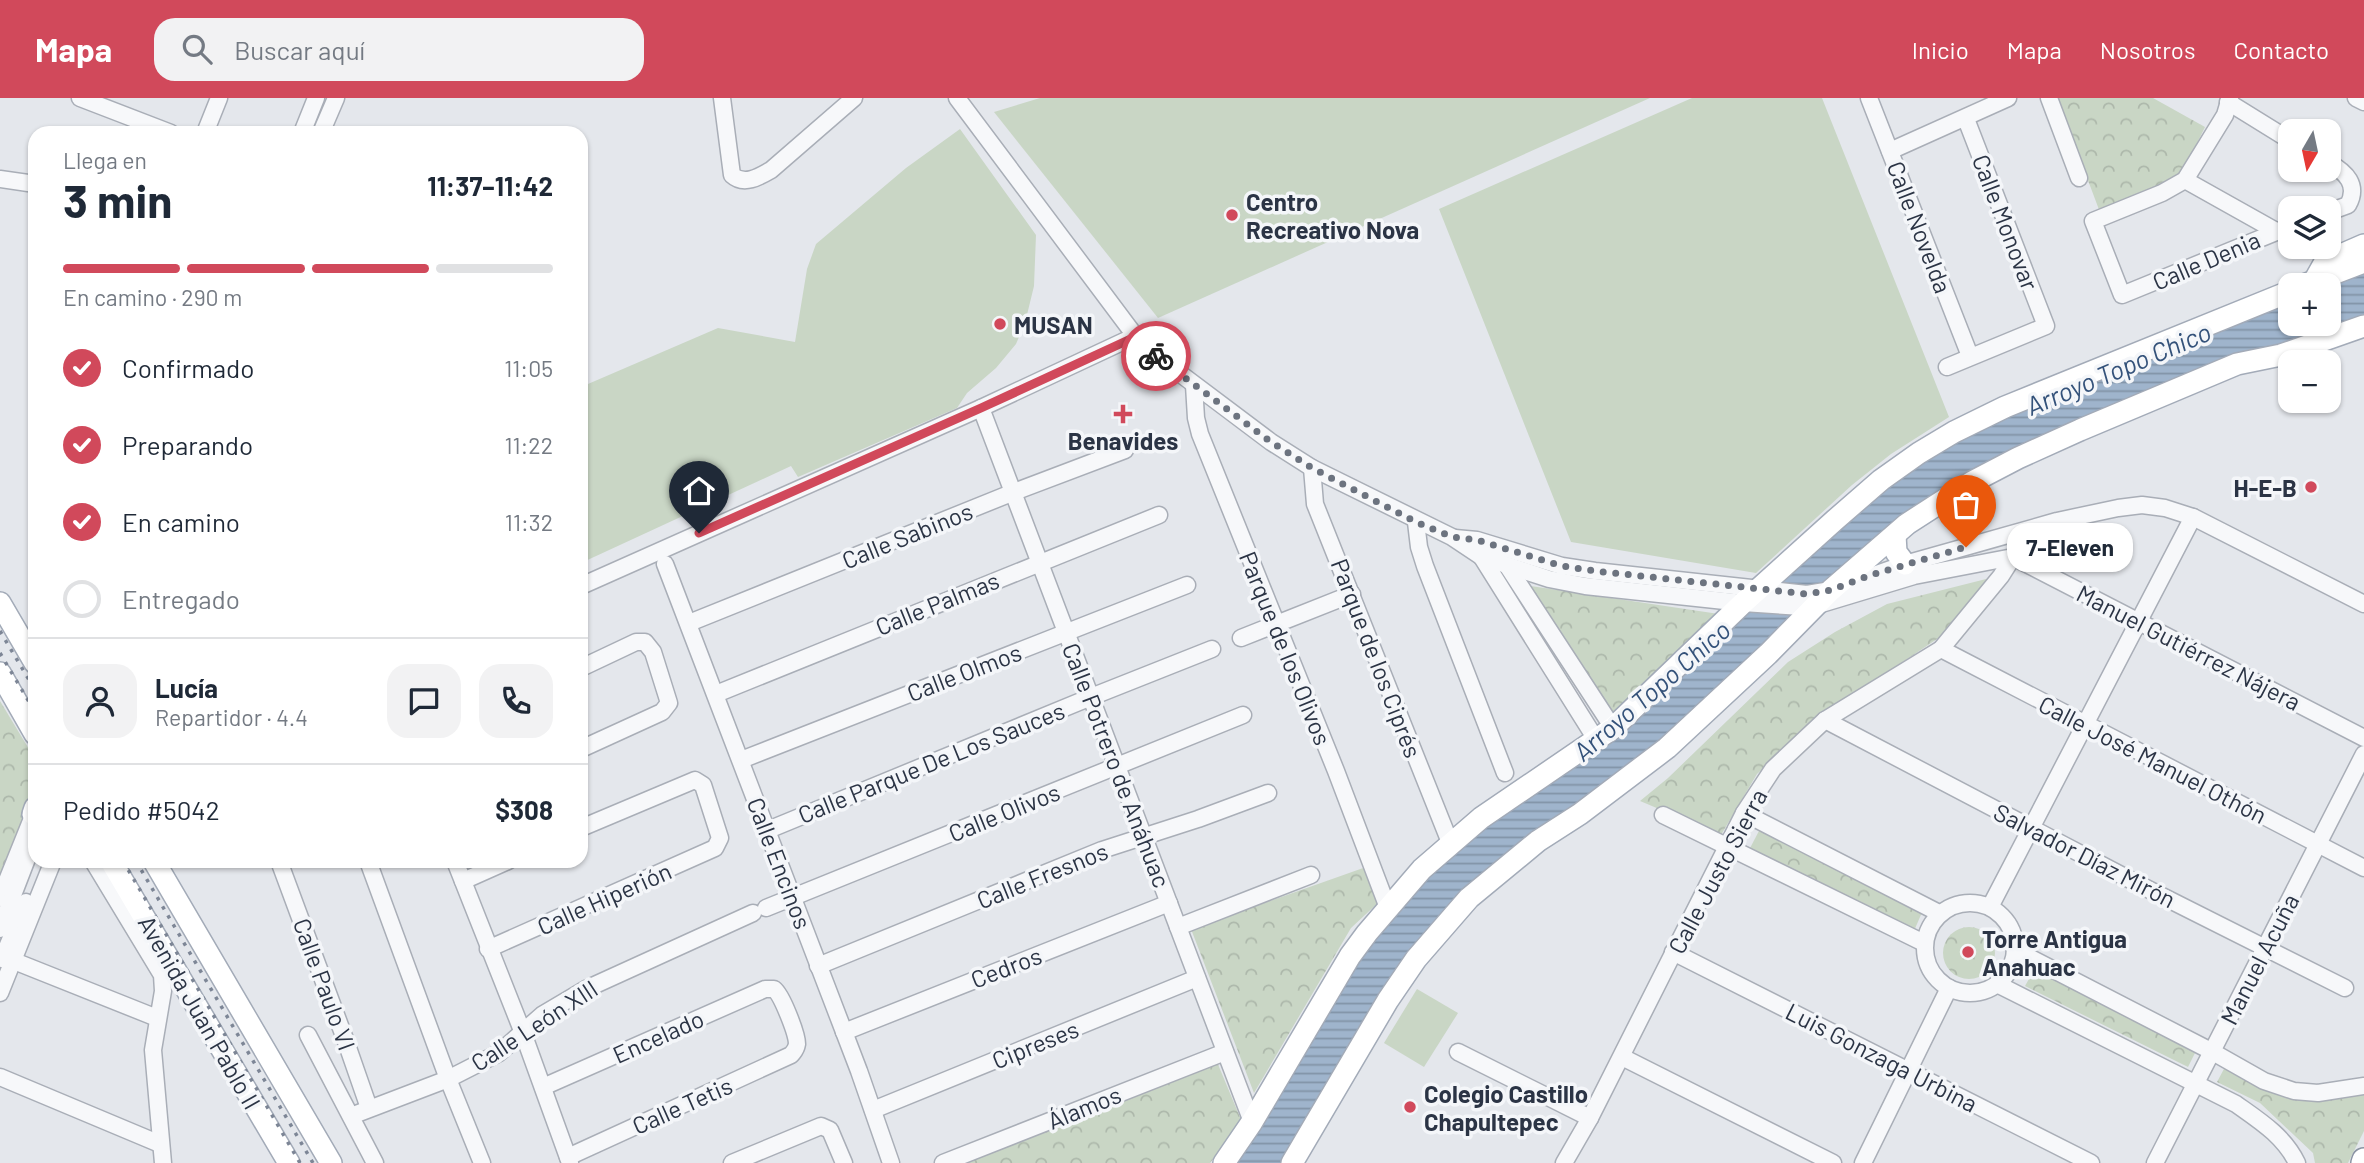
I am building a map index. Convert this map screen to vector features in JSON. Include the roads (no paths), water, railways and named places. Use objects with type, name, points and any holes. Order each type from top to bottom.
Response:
[{"type":"main road","points":[[2317,273],[2325,262],[2364,245]]},
{"type":"main road","points":[[2336,273],[2364,262]]},
{"type":"main road","points":[[1224,1163],[1252,1122],[1350,956],[1422,869],[1481,818],[1605,734],[1758,597],[1881,480],[1954,432],[2004,407],[2278,296]]},
{"type":"main road","points":[[1292,1163],[1388,1000],[1416,959],[1469,898],[1529,849],[1667,748],[1814,599],[1895,535],[1931,508],[2018,458],[2237,364],[2336,324],[2364,317]]},
{"type":"main road","points":[[2237,364],[2281,355],[2364,326]]},
{"type":"main road","points":[[1895,535],[1896,552],[1905,564]]},
{"type":"main road","points":[[0,603],[28,651]]},
{"type":"main road","points":[[0,673],[28,722]]},
{"type":"main road","name":"Avenida Juan Pablo II","points":[[115,868],[289,1163]]},
{"type":"main road","name":"Avenida Juan Pablo II","points":[[158,868],[331,1163]]},
{"type":"street","points":[[80,98],[153,126]]},
{"type":"street","points":[[208,126],[219,98]]},
{"type":"street","points":[[305,126],[316,98]]},
{"type":"street","points":[[324,126],[335,98]]},
{"type":"street","points":[[725,100],[732,175],[739,180],[753,178],[771,170],[854,98]]},
{"type":"street","points":[[957,98],[1135,337],[1161,361],[1271,442],[1312,468],[1416,522],[1452,537],[1482,556],[1549,579],[1585,586],[1814,599],[2013,557]]},
{"type":"street","name":"Calle Novelda","points":[[1869,98],[1970,356]]},
{"type":"street","points":[[1890,151],[2008,98]]},
{"type":"street","points":[[2049,98],[2079,178]]},
{"type":"street","points":[[2356,98],[2364,102]]},
{"type":"street","points":[[2278,133],[2233,104],[2185,180],[2278,226]]},
{"type":"street","name":"Calle Monovar","points":[[1966,119],[2046,326],[1970,356]]},
{"type":"street","points":[[2341,208],[2348,205],[2351,198],[2351,181],[2342,171]]},
{"type":"street","points":[[0,179],[28,183]]},
{"type":"street","name":"Calle Denia","points":[[2185,180],[2162,193],[2093,221],[2122,295],[2278,231]]},
{"type":"street","points":[[588,583],[1135,337]]},
{"type":"street","points":[[1947,367],[1970,356]]},
{"type":"street","name":"Parque de los Olivos","points":[[1194,385],[1196,418],[1200,433],[1388,908]]},
{"type":"street","name":"Calle Potrero de Anáhuac","points":[[981,408],[1252,1122]]},
{"type":"street","name":"Calle Sabinos","points":[[689,623],[1125,450]]},
{"type":"street","name":"Parque de los Ciprés","points":[[1312,468],[1315,504],[1451,845]]},
{"type":"street","points":[[1814,599],[1905,564],[2057,521],[2142,505],[2165,508],[2193,517],[2364,604]]},
{"type":"street","name":"Calle Palmas","points":[[716,694],[1159,514]]},
{"type":"street","points":[[1990,907],[2193,517]]},
{"type":"street","name":"Calle Justo Sierra","points":[[1564,1163],[1591,1118],[1744,813],[1773,769],[1825,720],[1941,649],[2001,576],[2013,557],[2057,521]]},
{"type":"street","points":[[1416,522],[1425,566],[1505,773]]},
{"type":"street","points":[[1452,537],[1477,540],[1562,566],[1758,597]]},
{"type":"street","points":[[1477,540],[1482,556],[1605,734]]},
{"type":"street","name":"Manuel Gutiérrez Nájera","points":[[2013,557],[2364,738]]},
{"type":"street","name":"Calle Encinos","points":[[665,564],[768,830],[891,1163]]},
{"type":"street","points":[[1508,567],[1605,734]]},
{"type":"street","name":"Calle Olmos","points":[[741,760],[1187,585]]},
{"type":"street","points":[[1241,638],[1352,594]]},
{"type":"street","points":[[588,665],[636,642],[645,642],[653,652],[669,703],[662,712],[588,746]]},
{"type":"street","name":"Calle Parque De Los Sauces","points":[[768,830],[1091,696],[1212,649]]},
{"type":"street","name":"Calle José Manuel Othón","points":[[1941,649],[2364,868]]},
{"type":"street","name":"Calle Olivos","points":[[759,910],[1243,715]]},
{"type":"street","name":"Salvador Díaz Mirón","points":[[1825,720],[2345,988]]},
{"type":"street","name":"Manuel Acuña","points":[[2155,1163],[2364,754]]},
{"type":"street","name":"Calle Hiperión","points":[[488,949],[718,846],[720,838],[703,785],[695,780],[588,825]]},
{"type":"street","name":"Calle Fresnos","points":[[818,966],[1102,850],[1199,819],[1268,793]]},
{"type":"street","points":[[1744,813],[1939,913]]},
{"type":"street","points":[[1663,815],[1924,943]]},
{"type":"street","points":[[0,898],[28,826]]},
{"type":"street","points":[[0,929],[28,856]]},
{"type":"street","points":[[0,993],[7,963],[40,868]]},
{"type":"street","points":[[7,963],[50,868]]},
{"type":"street","points":[[97,868],[162,975],[163,991],[157,1018],[154,1064],[163,1163]]},
{"type":"street","name":"Calle Paulo VI","points":[[282,868],[369,1108]]},
{"type":"street","points":[[371,868],[448,1079],[482,1163]]},
{"type":"street","points":[[458,868],[523,1033],[569,1160]]},
{"type":"street","points":[[463,881],[492,868]]},
{"type":"street","points":[[1178,927],[1311,875]]},
{"type":"street","points":[[1964,902],[1990,907],[2010,925],[2014,937],[2015,950],[2010,969],[1997,984],[1973,993],[1949,988],[1937,980],[1925,957],[1924,943],[1929,927],[1939,913],[1951,906],[1964,902]]},
{"type":"street","name":"Cedros","points":[[844,1032],[1169,904]]},
{"type":"street","name":"Calle León XIII","points":[[351,1116],[448,1079],[499,1053],[542,1016],[586,989],[759,910]]},
{"type":"street","points":[[2015,950],[2264,1081],[2294,1091],[2318,1093],[2364,1086]]},
{"type":"street","name":"Luis Gonzaga Urbina","points":[[1674,952],[2091,1163]]},
{"type":"street","points":[[7,963],[157,1018]]},
{"type":"street","name":"Cipreses","points":[[873,1110],[1197,978]]},
{"type":"street","points":[[1997,984],[2236,1104],[2270,1128],[2291,1150],[2297,1163]]},
{"type":"street","points":[[1863,1163],[1949,988]]},
{"type":"street","name":"Encelado","points":[[542,1087],[765,989],[774,989]]},
{"type":"street","name":"Calle Tetis","points":[[569,1160],[786,1058],[795,1051],[797,1040],[780,995],[774,989]]},
{"type":"street","points":[[308,1035],[375,1163]]},
{"type":"street","name":"Álamos","points":[[943,1163],[1225,1052]]},
{"type":"street","points":[[1458,1052],[1591,1118]]},
{"type":"street","points":[[1622,1057],[1833,1163]]},
{"type":"street","points":[[0,1077],[160,1144]]},
{"type":"street","points":[[732,1163],[825,1126],[830,1130],[845,1163]]},
{"type":"water","points":[[2364,271],[2364,314],[2341,323],[2341,280]]},
{"type":"water","name":"Arroyo Topo Chico","points":[[2278,297],[2278,336],[2308,336],[2237,364],[1972,482],[1442,927],[1292,1163],[1225,1163],[1403,889],[1597,741],[1919,453]]},
{"type":"railway","points":[[0,631],[28,678]]},
{"type":"railway","points":[[0,653],[28,700]]},
{"type":"railway","points":[[127,868],[300,1163]]},
{"type":"railway","points":[[140,868],[313,1163]]},
{"type":"place","name":"Centro Recreativo Nova","points":[[1232,215]]},
{"type":"place","name":"MUSAN","points":[[1000,324]]},
{"type":"place","name":"Benavides","points":[[1123,414]]},
{"type":"place","name":"H-E-B","points":[[2311,487]]},
{"type":"place","name":"7-Eleven","points":[[1966,547]]},
{"type":"place","name":"Torre Antigua Anahuac","points":[[1968,952]]},
{"type":"place","name":"Colegio Castillo Chapultepec","points":[[1410,1107]]}]
